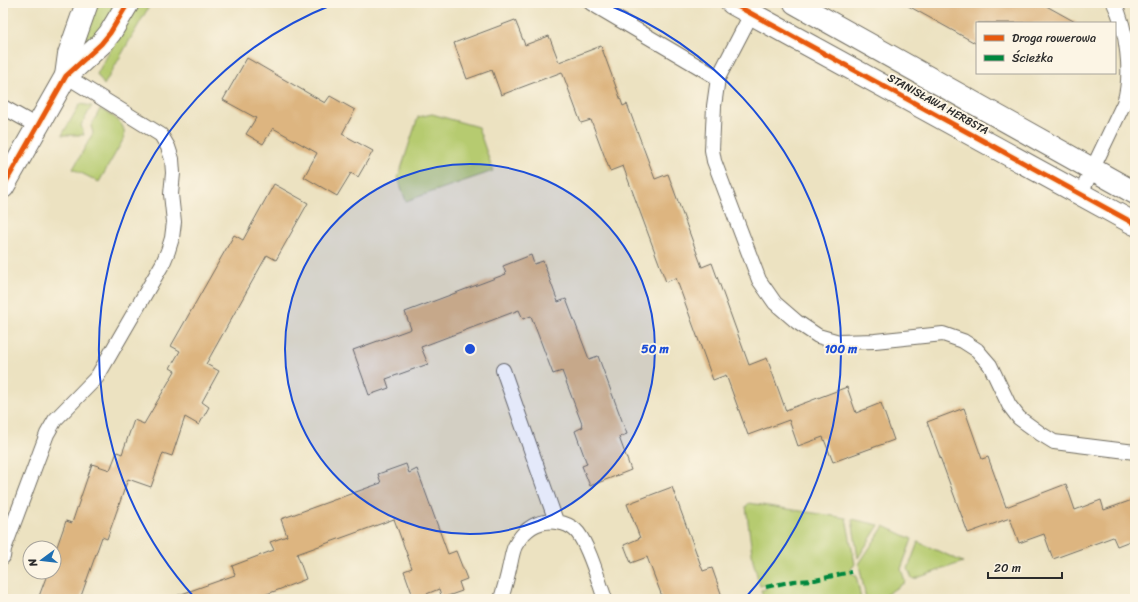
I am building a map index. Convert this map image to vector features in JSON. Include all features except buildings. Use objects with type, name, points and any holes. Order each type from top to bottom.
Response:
[{"type":"street","points":[[66,76],[69,54],[87,3]]},
{"type":"street","points":[[3,187],[66,76],[101,44],[110,33],[128,3]]},
{"type":"street","name":"STANISŁAWA HERBSTA","points":[[732,3],[754,8],[1135,224]]},
{"type":"street","name":"STANISŁAWA HERBSTA","points":[[795,3],[1135,193]]},
{"type":"lane","points":[[591,3],[718,78]]},
{"type":"lane","points":[[1081,194],[1130,106],[1128,91],[1128,62],[1124,30],[1114,3]]},
{"type":"lane","points":[[754,8],[718,78],[714,106],[712,150],[714,161],[759,280],[774,303],[797,322],[814,333],[839,342],[875,341],[943,334],[963,342],[977,350],[990,365],[1009,405],[1020,418],[1041,434],[1054,442],[1135,452]]},
{"type":"lane","points":[[3,556],[47,434],[55,420],[97,377],[163,263],[172,238],[174,222],[171,194],[173,174],[172,159],[168,147],[161,135],[66,76]]},
{"type":"lane","points":[[3,107],[37,126]]},
{"type":"lane","points":[[502,370],[556,521]]},
{"type":"lane","points":[[501,599],[514,548],[520,537],[527,529],[535,524],[556,521],[572,527],[578,534],[588,552],[605,599]]},
{"type":"green space","points":[[96,3],[120,3],[88,46],[83,44]]},
{"type":"green space","points":[[137,3],[151,3],[104,85],[97,74]]},
{"type":"green space","points":[[80,104],[92,106],[81,125],[84,135],[62,135]]},
{"type":"green space","points":[[100,109],[119,121],[124,129],[124,134],[123,140],[99,182],[73,169],[93,133],[91,126]]},
{"type":"green space","points":[[432,114],[478,127],[493,171],[406,201],[398,178],[418,117]]},
{"type":"green space","points":[[749,503],[846,518],[855,564],[851,569],[851,573],[856,575],[861,599],[764,599],[761,590],[766,589],[765,585],[760,586],[753,561],[746,506]]},
{"type":"green space","points":[[852,519],[879,525],[858,558]]},
{"type":"green space","points":[[884,526],[912,539],[901,569],[905,581],[879,599],[866,599],[859,564]]},
{"type":"green space","points":[[918,542],[963,562],[914,579],[912,578],[908,569]]},
{"type":"marked path","points":[[766,587],[794,581],[815,580],[851,572]]},
{"type":"cycle path","points":[[3,187],[66,76],[101,44],[110,33],[128,3]]},
{"type":"cycle path","points":[[732,3],[1135,224]]}]
